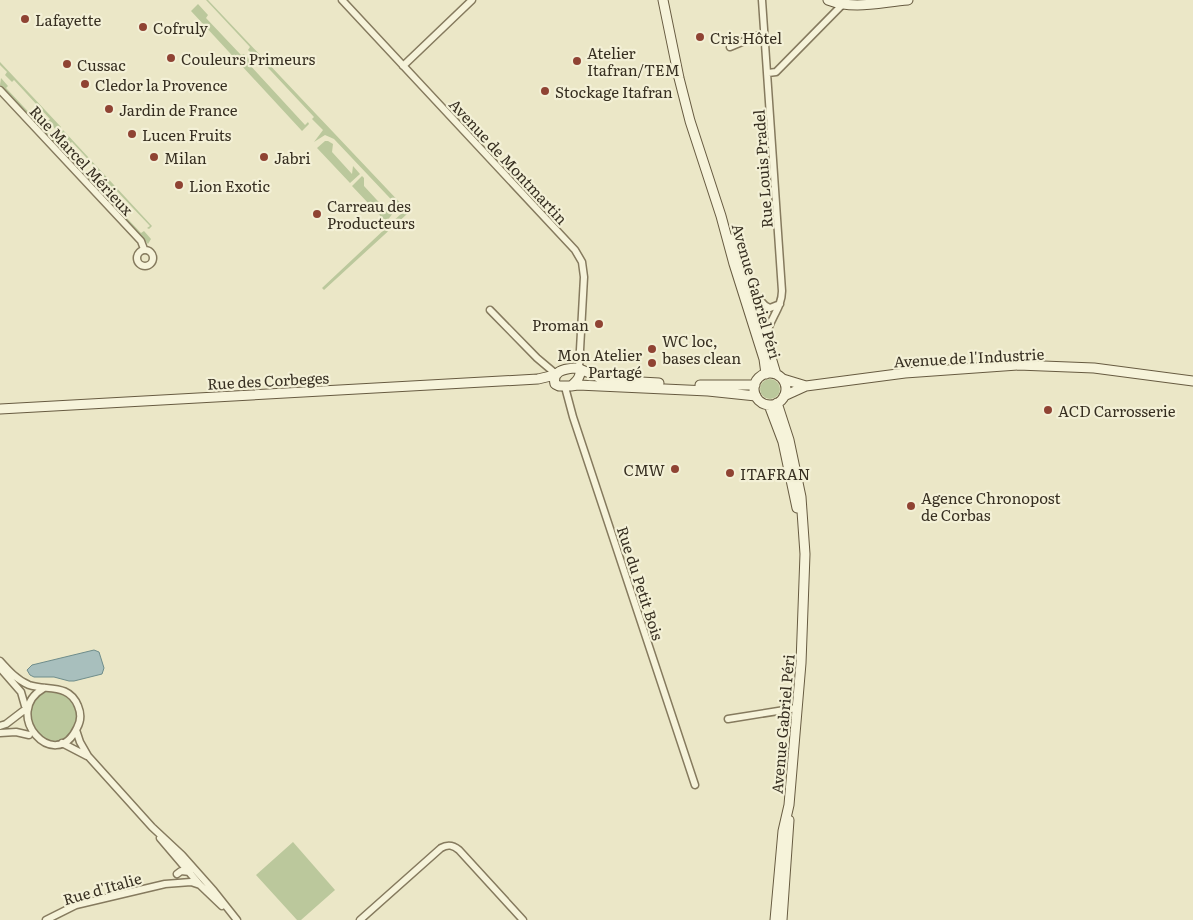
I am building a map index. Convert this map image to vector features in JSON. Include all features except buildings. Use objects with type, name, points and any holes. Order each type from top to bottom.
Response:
[{"type":"street","name":"Avenue de Montmartin","points":[[342,0],[574,250],[582,262],[584,277],[579,369]]},
{"type":"street","points":[[404,66],[472,0]]},
{"type":"street","name":"Avenue Gabriel Péri","points":[[663,0],[679,78],[704,167],[721,216],[764,359],[766,374]]},
{"type":"street","name":"Avenue Gabriel Péri","points":[[668,0],[669,22]]},
{"type":"street","name":"Rue Louis Pradel","points":[[762,0],[782,291],[781,303],[767,330],[766,341]]},
{"type":"street","points":[[828,0],[842,5],[858,6],[908,0]]},
{"type":"street","points":[[768,73],[776,72],[842,5]]},
{"type":"street","points":[[730,47],[764,33]]},
{"type":"street","name":"Rue Marcel Mérieux","points":[[0,90],[141,241],[144,250]]},
{"type":"street","name":"Avenue Gabriel Péri","points":[[721,216],[742,261],[779,377]]},
{"type":"street","points":[[742,261],[763,304],[770,308],[781,303]]},
{"type":"street","points":[[490,310],[555,377],[567,369],[579,369],[605,380],[709,386],[755,385]]},
{"type":"street","name":"Avenue de l'Industrie","points":[[784,396],[806,386],[905,373],[1018,365],[1094,368],[1193,382]]},
{"type":"street","points":[[568,387],[578,380],[579,369]]},
{"type":"street","points":[[766,374],[779,377],[786,388],[784,396],[773,404],[761,402],[756,396],[755,385],[759,378],[766,374]]},
{"type":"street","name":"Rue des Corbeges","points":[[0,409],[555,377],[559,386],[568,387]]},
{"type":"street","name":"Avenue de l'Industrie","points":[[779,377],[806,386]]},
{"type":"street","points":[[568,387],[578,385],[691,390],[756,396]]},
{"type":"street","name":"Rue du Petit Bois","points":[[568,387],[572,417],[695,785]]},
{"type":"street","name":"Avenue Gabriel Péri","points":[[773,404],[803,530],[804,587],[801,655],[789,804],[783,830],[780,897],[775,920]]},
{"type":"street","points":[[0,660],[18,679],[28,684],[44,688],[57,688],[69,694],[78,704],[80,717],[76,730],[70,738],[62,743],[53,745],[44,744],[29,735],[16,732],[0,733]]},
{"type":"street","points":[[0,668],[21,692],[24,708],[23,720],[29,735]]},
{"type":"street","points":[[0,726],[6,724],[24,708],[29,698],[44,688]]},
{"type":"street","points":[[728,720],[797,708]]},
{"type":"street","points":[[76,730],[88,756],[152,827],[214,891],[237,920]]},
{"type":"street","points":[[62,743],[88,756]]},
{"type":"street","points":[[360,920],[441,848],[447,845],[454,846],[459,850],[523,920]]},
{"type":"street","points":[[181,858],[188,871],[200,885],[232,914]]},
{"type":"street","points":[[177,874],[181,858]]},
{"type":"street","name":"Rue d'Italie","points":[[165,884],[181,871],[188,871]]},
{"type":"street","points":[[181,882],[187,877],[188,871]]},
{"type":"street","points":[[188,871],[194,873],[214,891]]},
{"type":"street","name":"Rue d'Italie","points":[[46,920],[76,905],[165,884],[191,882],[200,885]]},
{"type":"street","points":[[780,897],[782,920]]},
{"type":"green space","points":[[206,0],[405,208],[404,210],[407,214],[324,290],[322,288],[403,212],[334,139],[325,135],[314,142],[323,130],[312,119],[314,117],[257,56],[255,57],[248,50],[250,47]]},
{"type":"green space","points":[[198,4],[208,15],[206,18],[241,55],[244,54],[251,61],[249,64],[305,125],[308,122],[309,124],[302,131],[191,11]]},
{"type":"green space","points":[[0,62],[61,127],[57,131],[48,121],[50,119],[14,80],[12,82],[5,75],[7,72],[0,65]]},
{"type":"green space","points":[[1,78],[8,86],[6,88],[99,187],[101,186],[108,193],[106,196],[141,233],[144,231],[151,239],[148,244],[0,85]]},
{"type":"green space","points":[[63,130],[152,226],[149,229],[147,228],[150,226],[114,188],[112,190],[105,182],[107,180],[72,142],[69,144],[59,133]]},
{"type":"green space","points":[[325,141],[333,144],[332,152],[352,174],[353,166],[360,174],[350,183],[317,148]]},
{"type":"green space","points":[[362,176],[364,178],[364,186],[388,212],[389,205],[393,213],[386,222],[352,186]]},
{"type":"green space","points":[[766,379],[774,379],[780,385],[780,393],[774,399],[766,399],[760,393],[760,385]]},
{"type":"green space","points":[[46,691],[59,692],[69,698],[75,706],[77,716],[75,726],[71,734],[63,740],[52,742],[40,739],[26,715],[38,695]]},
{"type":"green space","points":[[293,842],[335,890],[301,920],[297,920],[256,875]]},
{"type":"water","points":[[94,650],[99,652],[104,668],[102,674],[69,681],[54,677],[34,677],[27,670],[32,665]]},
{"type":"place","name":"Lafayette","points":[[25,19]]},
{"type":"place","name":"Cofruly","points":[[143,27]]},
{"type":"place","name":"Cris Hôtel","points":[[700,37]]},
{"type":"place","name":"Couleurs Primeurs","points":[[171,58]]},
{"type":"place","name":"Atelier Itafran/TEM","points":[[577,61]]},
{"type":"place","name":"Cussac","points":[[67,64]]},
{"type":"place","name":"Cledor la Provence","points":[[85,84]]},
{"type":"place","name":"Stockage Itafran","points":[[545,91]]},
{"type":"place","name":"Jardin de France","points":[[109,109]]},
{"type":"place","name":"Lucen Fruits","points":[[132,134]]},
{"type":"place","name":"Milan","points":[[154,157]]},
{"type":"place","name":"Jabri","points":[[264,157]]},
{"type":"place","name":"Lion Exotic","points":[[179,185]]},
{"type":"place","name":"Carreau des Producteurs","points":[[317,214]]},
{"type":"place","name":"Proman","points":[[599,324]]},
{"type":"place","name":"WC loc, bases clean","points":[[652,349]]},
{"type":"place","name":"Mon Atelier Partagé","points":[[652,363]]},
{"type":"place","name":"ACD Carrosserie","points":[[1048,410]]},
{"type":"place","name":"CMW","points":[[675,469]]},
{"type":"place","name":"ITAFRAN","points":[[730,473]]},
{"type":"place","name":"Agence Chronopost de Corbas","points":[[911,506]]}]
